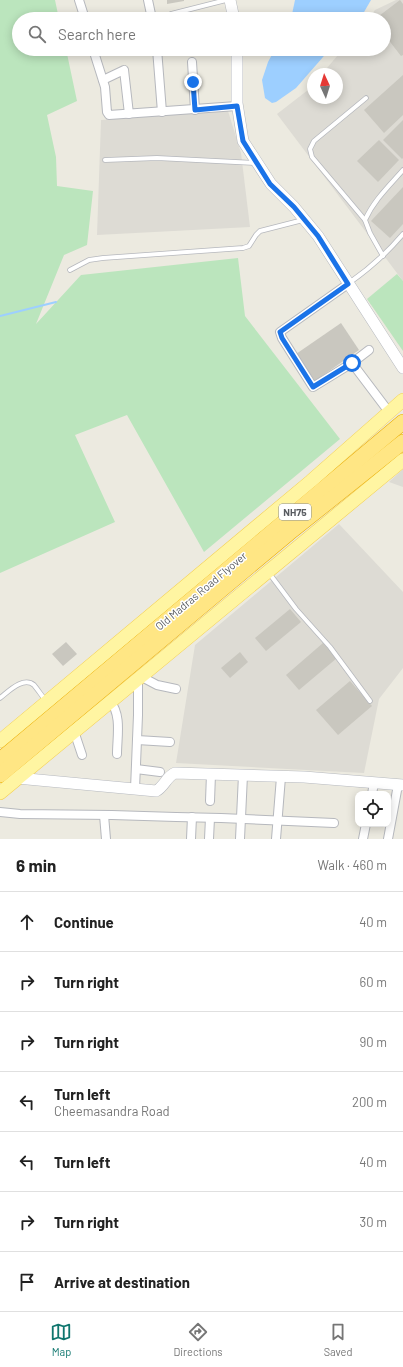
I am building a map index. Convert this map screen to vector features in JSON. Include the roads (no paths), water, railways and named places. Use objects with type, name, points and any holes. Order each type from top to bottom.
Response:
[{"type":"highway","name":"Old Madras Road Flyover","points":[[0,775],[403,422]]},
{"type":"highway","name":"Old Madras Road Flyover","points":[[0,760],[191,607],[290,533],[403,442]]},
{"type":"main road","points":[[0,741],[311,481],[403,400]]},
{"type":"main road","points":[[0,792],[403,460]]},
{"type":"street","points":[[79,0],[83,12]]},
{"type":"street","points":[[148,0],[151,12]]},
{"type":"street","points":[[230,0],[233,12]]},
{"type":"street","points":[[95,56],[103,80],[108,114],[110,116],[237,106]]},
{"type":"street","points":[[158,56],[162,112]]},
{"type":"street","points":[[237,56],[237,106],[243,141],[270,184],[294,207],[318,236],[403,368]]},
{"type":"street","points":[[192,62],[195,110]]},
{"type":"street","points":[[103,80],[124,70],[129,114]]},
{"type":"street","points":[[348,284],[280,332],[282,338],[313,387],[352,363],[369,350]]},
{"type":"street","points":[[352,363],[389,412]]},
{"type":"street","points":[[134,789],[138,740],[139,677],[157,685],[176,689]]},
{"type":"street","points":[[110,701],[115,706],[117,713],[117,754]]},
{"type":"street","points":[[74,731],[82,755]]},
{"type":"street","points":[[138,740],[170,742]]},
{"type":"street","points":[[136,770],[160,772]]},
{"type":"street","points":[[17,778],[158,791],[173,774],[281,776],[373,788],[400,785],[388,839]]},
{"type":"street","points":[[210,801],[211,774]]},
{"type":"street","points":[[240,839],[244,775]]},
{"type":"street","points":[[276,839],[281,776]]},
{"type":"street","points":[[0,812],[20,814],[192,817],[334,823]]},
{"type":"street","points":[[104,815],[106,839]]},
{"type":"street","points":[[191,839],[192,817]]},
{"type":"street","points":[[209,839],[210,818]]},
{"type":"street","points":[[363,839],[365,827]]},
{"type":"lane","points":[[179,12],[226,0]]},
{"type":"lane","points":[[366,98],[314,142],[310,149],[312,157],[365,220],[370,234],[383,256]]},
{"type":"lane","points":[[105,160],[157,158],[257,163]]},
{"type":"lane","points":[[365,220],[379,197],[403,170]]},
{"type":"lane","points":[[70,270],[89,260],[102,258],[243,248],[249,246],[260,230],[305,219]]},
{"type":"lane","points":[[348,284],[383,256],[403,234]]},
{"type":"lane","points":[[268,571],[296,609],[330,647],[370,701]]},
{"type":"lane","points":[[0,698],[19,684],[28,683],[33,684],[47,702]]},
{"type":"water","points":[[295,0],[371,0],[364,12],[292,12]]},
{"type":"water","points":[[271,56],[324,56],[313,68],[307,68],[307,75],[296,88],[276,102],[272,103],[265,98],[262,80]]},
{"type":"waterway","points":[[0,316],[56,302]]}]
